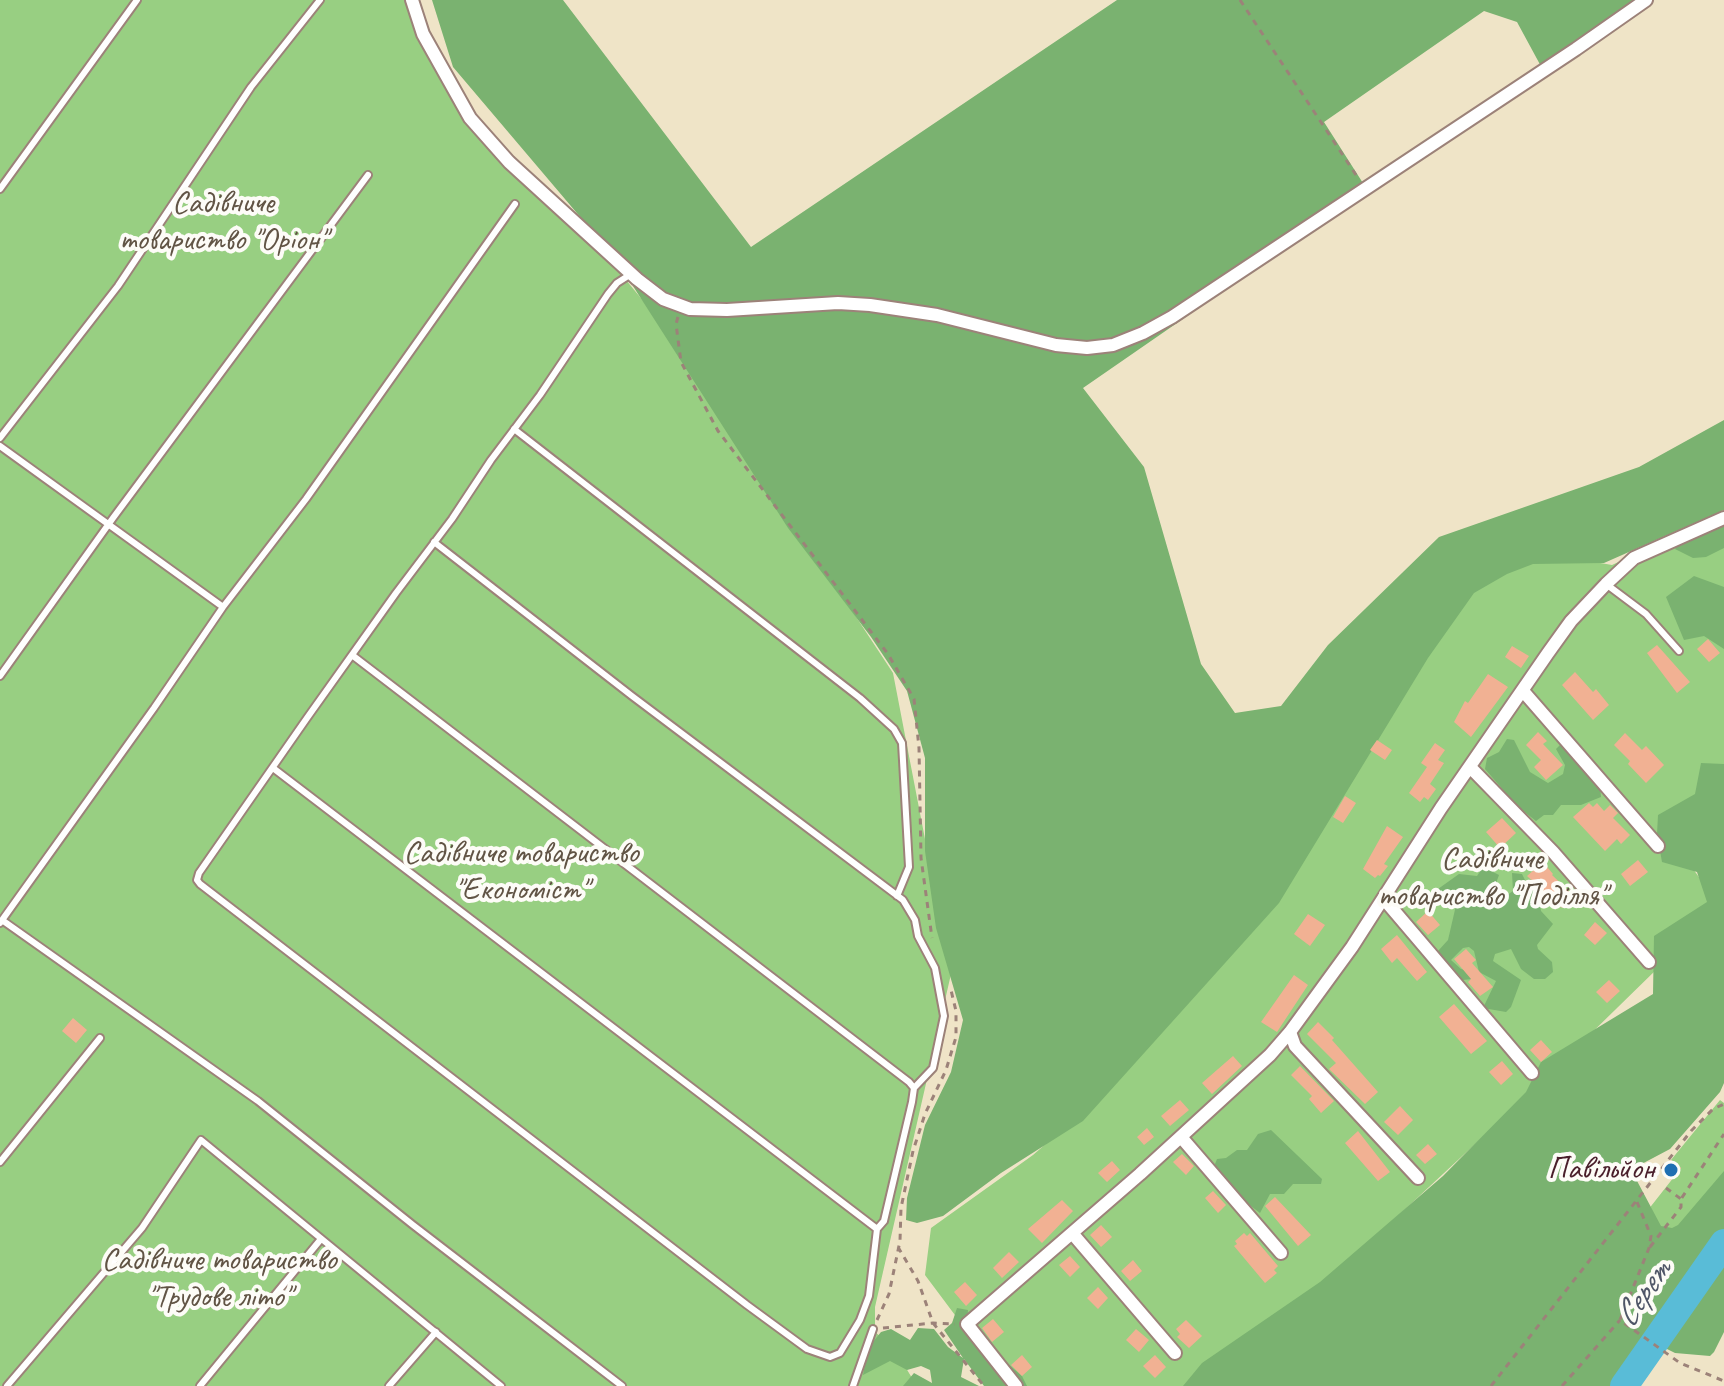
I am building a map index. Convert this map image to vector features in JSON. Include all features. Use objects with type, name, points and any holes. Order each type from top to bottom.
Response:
[{"type":"street","points":[[412,0],[423,34],[470,118],[509,162],[631,274],[663,299],[690,309],[727,310],[838,303],[870,305],[937,315],[1056,345],[1087,348],[1113,345],[1172,317],[1646,0]]},
{"type":"street","points":[[1016,1386],[967,1324],[1181,1137],[1270,1055],[1290,1032],[1384,899],[1441,808],[1571,621],[1634,558],[1724,518]]},
{"type":"street","points":[[1523,691],[1658,846]]},
{"type":"street","points":[[1471,768],[1553,852],[1649,962]]},
{"type":"street","points":[[1384,899],[1532,1073]]},
{"type":"street","points":[[1290,1032],[1295,1046],[1418,1178]]},
{"type":"street","points":[[1181,1137],[1281,1253]]},
{"type":"street","points":[[1072,1233],[1175,1353]]},
{"type":"lane","points":[[0,189],[137,0]]},
{"type":"lane","points":[[0,438],[118,286],[251,87],[320,0]]},
{"type":"lane","points":[[0,676],[368,175]]},
{"type":"lane","points":[[515,204],[306,499],[223,607],[1,922],[258,1101],[622,1386]]},
{"type":"lane","points":[[434,542],[903,900],[915,920],[918,936],[935,968],[944,1016],[933,1068],[914,1088],[884,1221],[877,1229],[869,1296],[860,1320],[840,1353],[830,1357],[807,1349],[200,884],[199,873],[352,655],[608,294],[631,274]]},
{"type":"lane","points":[[514,429],[860,698],[894,729],[902,743],[909,867],[897,896]]},
{"type":"lane","points":[[0,446],[223,607]]},
{"type":"lane","points":[[1606,584],[1646,614],[1679,651]]},
{"type":"lane","points":[[352,655],[865,1047],[914,1088]]},
{"type":"lane","points":[[273,768],[877,1229]]},
{"type":"lane","points":[[0,1162],[100,1038]]},
{"type":"lane","points":[[7,1386],[142,1228],[201,1140],[501,1386]]},
{"type":"lane","points":[[200,1386],[321,1239]]},
{"type":"lane","points":[[853,1386],[873,1329]]},
{"type":"lane","points":[[389,1386],[436,1332]]},
{"type":"path","points":[[1240,0],[1364,188]]},
{"type":"path","points":[[681,306],[676,324],[681,362],[718,431],[888,654],[914,699],[919,732],[921,858],[932,940]]},
{"type":"path","points":[[873,1329],[889,1294],[913,1151],[956,1037],[956,1011],[950,984]]},
{"type":"path","points":[[1491,1386],[1699,1122],[1724,1104]]},
{"type":"path","points":[[1649,1248],[1681,1207],[1681,1199],[1724,1134]]},
{"type":"path","points":[[1666,1188],[1681,1199]]},
{"type":"path","points":[[1562,1386],[1620,1320],[1651,1236],[1637,1202]]},
{"type":"path","points":[[898,1247],[914,1273],[933,1323],[984,1386]]},
{"type":"path","points":[[1620,1320],[1680,1363],[1724,1381]]},
{"type":"path","points":[[873,1329],[933,1323],[967,1324]]},
{"type":"green space","name":"Садівниче товариство \"Економіст\"","points":[[0,0],[417,0],[435,64],[492,140],[594,241],[667,330],[893,673],[951,974],[875,1307],[875,1332],[893,1347],[917,1386],[0,1386]]},
{"type":"green space","points":[[432,0],[563,0],[751,247],[1117,0],[1644,0],[1543,70],[1517,22],[1484,11],[1324,122],[1368,191],[1083,388],[1144,467],[1201,664],[1235,713],[1281,706],[1328,645],[1439,537],[1639,467],[1724,420],[1724,510],[1604,563],[1533,564],[1507,574],[1474,593],[1428,658],[1279,903],[1083,1121],[1001,1173],[943,1216],[917,1223],[906,1220],[907,1198],[925,1125],[951,1072],[963,1020],[936,928],[925,851],[925,758],[907,691],[871,637],[788,528],[615,258],[453,67]]},
{"type":"green space","name":"Садівниче товариство \"Поділля\"","points":[[1724,513],[1724,774],[1667,833],[1717,902],[1659,967],[1530,1093],[1328,1281],[1201,1386],[1008,1386],[925,1275],[931,1228],[1033,1155],[1093,1103],[1469,591],[1531,551],[1612,565]]},
{"type":"green space","points":[[1724,517],[1724,548],[1706,557],[1693,558],[1675,549],[1680,542]]},
{"type":"green space","points":[[1694,576],[1724,587],[1724,649],[1704,636],[1684,640],[1666,597]]},
{"type":"green space","points":[[1507,739],[1514,740],[1530,772],[1548,783],[1563,774],[1565,765],[1556,749],[1560,745],[1566,748],[1600,786],[1601,797],[1581,805],[1561,805],[1553,815],[1544,815],[1536,821],[1517,806],[1485,769],[1487,758],[1499,752]]},
{"type":"green space","points":[[1701,763],[1724,764],[1724,1083],[1720,1092],[1670,1149],[1636,1167],[1636,1179],[1661,1226],[1672,1228],[1678,1225],[1724,1171],[1724,1236],[1697,1262],[1613,1386],[1183,1386],[1202,1363],[1320,1282],[1443,1176],[1526,1092],[1541,1062],[1653,994],[1654,936],[1707,902],[1697,872],[1662,862],[1657,834],[1658,815],[1695,794]]},
{"type":"green space","points":[[1483,867],[1499,875],[1492,894],[1500,900],[1513,891],[1512,873],[1522,874],[1527,884],[1537,888],[1541,911],[1553,924],[1537,945],[1552,962],[1553,972],[1545,979],[1534,979],[1521,969],[1511,949],[1495,954],[1493,961],[1521,980],[1511,1007],[1506,1012],[1483,1008],[1496,981],[1479,972],[1474,951],[1469,947],[1463,948],[1451,960],[1461,969],[1474,972],[1472,979],[1463,980],[1438,951],[1448,940],[1457,901],[1437,900],[1438,889],[1459,874],[1477,876]]},
{"type":"green space","points":[[1720,1100],[1724,1103],[1724,1177],[1680,1231],[1658,1226],[1648,1210],[1681,1168],[1671,1160]]},
{"type":"green space","points":[[1271,1130],[1322,1179],[1321,1184],[1293,1184],[1284,1194],[1270,1194],[1260,1213],[1239,1197],[1218,1173],[1215,1164],[1217,1159],[1226,1158],[1237,1150],[1247,1150],[1258,1134]]},
{"type":"green space","points":[[1724,1249],[1724,1332],[1714,1352],[1710,1356],[1675,1353],[1667,1349],[1663,1326],[1669,1317],[1680,1311],[1686,1299],[1701,1293],[1702,1284]]},
{"type":"green space","points":[[957,1308],[968,1310],[967,1325],[1022,1376],[1027,1386],[984,1386],[964,1359],[961,1377],[979,1386],[903,1386],[914,1373],[932,1383],[930,1370],[921,1366],[907,1370],[890,1361],[863,1375],[868,1348],[881,1332],[891,1329],[910,1340],[918,1328],[934,1329],[948,1347],[963,1358],[944,1330],[952,1323]]},
{"type":"building","points":[[1708,639],[1720,653],[1709,662],[1697,649]]},
{"type":"building","points":[[1657,645],[1690,682],[1677,693],[1647,653]]},
{"type":"building","points":[[1512,646],[1529,656],[1521,668],[1505,657]]},
{"type":"building","points":[[1575,672],[1593,692],[1596,689],[1609,705],[1593,720],[1562,685]]},
{"type":"building","points":[[1488,674],[1508,687],[1471,737],[1454,722],[1465,701],[1468,703]]},
{"type":"building","points":[[1538,732],[1547,741],[1543,744],[1563,765],[1546,780],[1534,767],[1541,760],[1526,745]]},
{"type":"building","points":[[1625,733],[1642,750],[1646,746],[1664,765],[1646,783],[1614,745]]},
{"type":"building","points":[[1377,740],[1392,750],[1385,760],[1370,750]]},
{"type":"building","points":[[1435,743],[1445,750],[1438,760],[1444,763],[1430,784],[1436,789],[1428,800],[1424,797],[1420,802],[1409,793],[1427,767],[1421,763]]},
{"type":"building","points":[[1345,796],[1356,803],[1343,823],[1333,817]]},
{"type":"building","points":[[1589,803],[1593,807],[1597,803],[1604,811],[1610,805],[1618,813],[1613,818],[1630,835],[1621,844],[1617,839],[1605,851],[1573,817]]},
{"type":"building","points":[[1502,818],[1516,833],[1500,848],[1486,832]]},
{"type":"building","points":[[1387,826],[1403,837],[1384,864],[1388,866],[1375,878],[1363,869]]},
{"type":"building","points":[[1638,860],[1648,872],[1630,886],[1621,874]]},
{"type":"building","points":[[1543,862],[1573,895],[1562,908],[1527,876]]},
{"type":"building","points":[[1428,911],[1440,925],[1428,935],[1416,922]]},
{"type":"building","points":[[1308,914],[1325,925],[1310,946],[1294,934]]},
{"type":"building","points":[[1595,922],[1607,933],[1595,945],[1584,935]]},
{"type":"building","points":[[1397,935],[1427,972],[1417,981],[1397,958],[1392,963],[1381,949]]},
{"type":"building","points":[[1466,949],[1476,960],[1472,963],[1493,987],[1480,996],[1468,982],[1471,979],[1454,959]]},
{"type":"building","points":[[1294,975],[1308,985],[1277,1032],[1261,1022]]},
{"type":"building","points":[[1609,980],[1620,991],[1607,1003],[1596,992]]},
{"type":"building","points":[[1454,1004],[1487,1041],[1471,1054],[1439,1017]]},
{"type":"building","points":[[73,1018],[87,1030],[76,1043],[62,1031]]},
{"type":"building","points":[[1318,1022],[1378,1092],[1365,1104],[1329,1069],[1336,1063],[1307,1034]]},
{"type":"building","points":[[1541,1040],[1552,1052],[1541,1062],[1530,1050]]},
{"type":"building","points":[[1233,1056],[1242,1066],[1212,1094],[1202,1083]]},
{"type":"building","points":[[1502,1061],[1513,1074],[1501,1085],[1489,1072]]},
{"type":"building","points":[[1300,1066],[1334,1101],[1321,1113],[1309,1099],[1312,1096],[1291,1075]]},
{"type":"building","points":[[1180,1100],[1189,1110],[1170,1126],[1161,1116]]},
{"type":"building","points":[[1400,1106],[1413,1120],[1398,1135],[1384,1122]]},
{"type":"building","points":[[1147,1128],[1154,1137],[1144,1145],[1137,1137]]},
{"type":"building","points":[[1358,1131],[1390,1172],[1378,1181],[1345,1143]]},
{"type":"building","points":[[1428,1144],[1437,1154],[1425,1164],[1416,1155]]},
{"type":"building","points":[[1182,1154],[1194,1166],[1186,1175],[1173,1162]]},
{"type":"building","name":"Павільйон","points":[[1671,1160],[1681,1168],[1671,1180],[1662,1172]]},
{"type":"building","points":[[1112,1161],[1120,1170],[1107,1182],[1098,1173]]},
{"type":"building","points":[[1213,1191],[1226,1205],[1218,1213],[1205,1198]]},
{"type":"building","points":[[1275,1197],[1311,1235],[1298,1246],[1265,1206]]},
{"type":"building","points":[[1062,1200],[1073,1211],[1042,1243],[1028,1229]]},
{"type":"building","points":[[1101,1225],[1112,1237],[1101,1247],[1090,1235]]},
{"type":"building","points":[[1244,1233],[1247,1236],[1250,1233],[1278,1266],[1274,1270],[1277,1273],[1265,1283],[1234,1246]]},
{"type":"building","points":[[1009,1252],[1019,1262],[1002,1278],[993,1268]]},
{"type":"building","points":[[1070,1256],[1080,1267],[1070,1277],[1059,1265]]},
{"type":"building","points":[[1133,1260],[1142,1271],[1130,1281],[1121,1271]]},
{"type":"building","points":[[965,1282],[977,1295],[966,1306],[954,1292]]},
{"type":"building","points":[[1098,1287],[1108,1298],[1098,1309],[1087,1298]]},
{"type":"building","points":[[993,1319],[1004,1332],[992,1342],[982,1328]]},
{"type":"building","points":[[1186,1320],[1202,1336],[1189,1348],[1177,1337],[1180,1334],[1176,1329]]},
{"type":"building","points":[[1136,1329],[1149,1340],[1139,1352],[1126,1340]]},
{"type":"building","points":[[1022,1355],[1032,1367],[1022,1376],[1011,1365]]},
{"type":"building","points":[[1155,1355],[1166,1367],[1155,1378],[1143,1366]]},
{"type":"waterway","name":"Серет","points":[[1624,1386],[1724,1243]]},
{"type":"place","name":"Павільйон","points":[[1671,1170]]},
{"type":"park label","name":"Садівниче товариство \"Оріон\"","points":[[223,222]]},
{"type":"park label","name":"Садівниче товариство \"Трудове літо\"","points":[[219,1280]]}]
